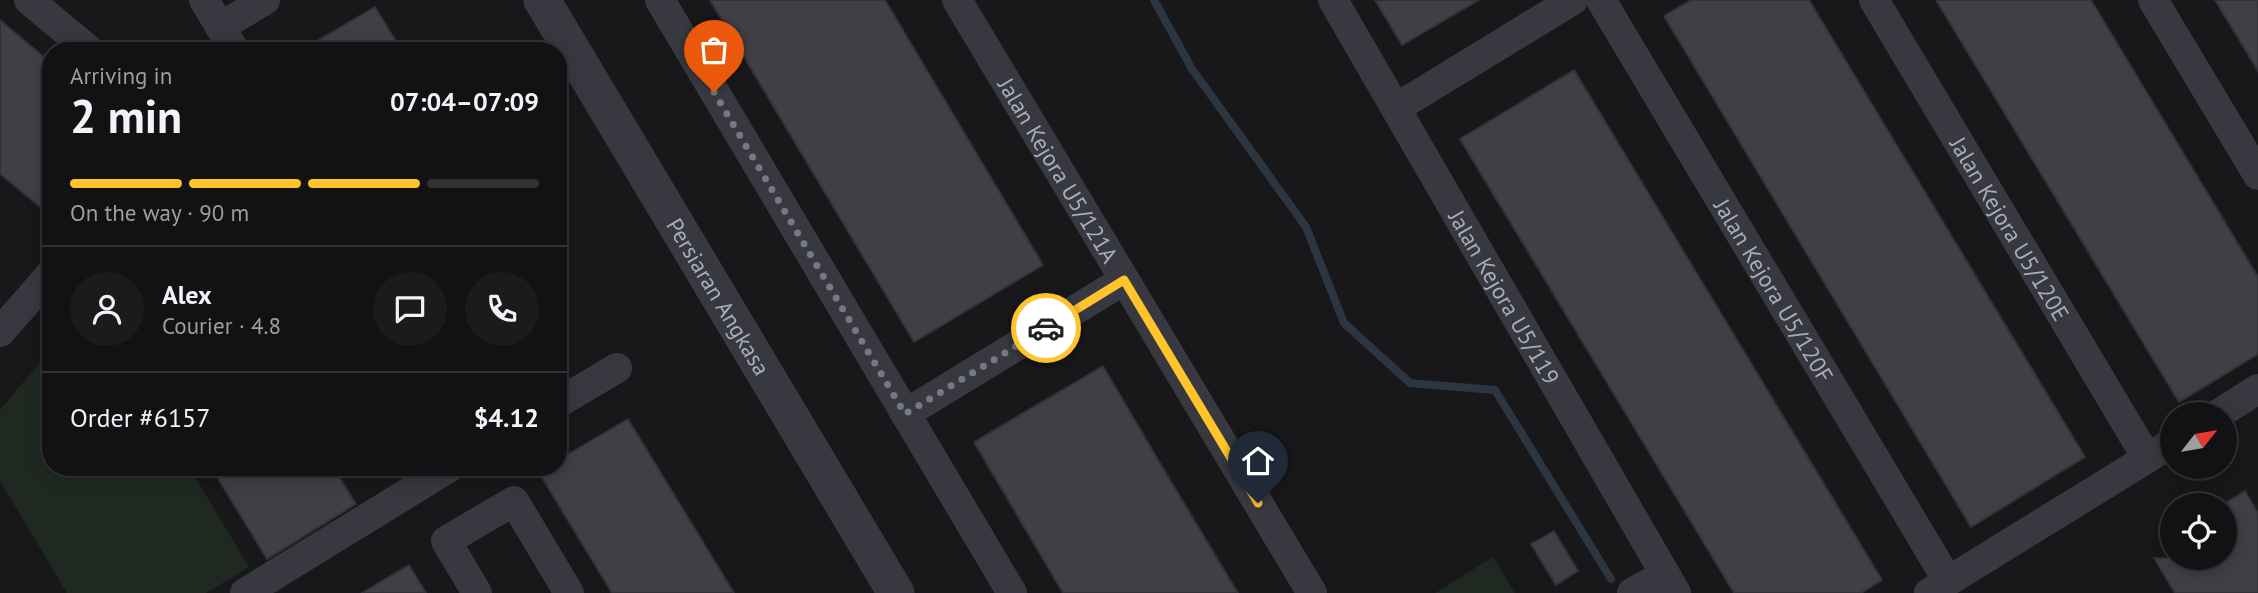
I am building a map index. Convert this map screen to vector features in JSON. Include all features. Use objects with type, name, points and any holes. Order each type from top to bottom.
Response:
[{"type":"street","points":[[29,0],[79,42]]},
{"type":"street","points":[[204,0],[228,39],[265,0]]},
{"type":"street","name":"Persiaran Angkasa","points":[[543,0],[896,593]]},
{"type":"street","points":[[660,0],[1012,593]]},
{"type":"street","name":"Jalan Kejora U5/121A","points":[[957,0],[1312,593]]},
{"type":"street","name":"Jalan Kejora U5/119","points":[[1333,0],[1671,584]]},
{"type":"street","points":[[1395,108],[1573,0]]},
{"type":"street","name":"Jalan Kejora U5/120F","points":[[1601,0],[1939,587]]},
{"type":"street","name":"Jalan Kejora U5/120E","points":[[1874,0],[2160,451]]},
{"type":"street","points":[[2153,0],[2258,175]]},
{"type":"street","points":[[905,414],[1124,280]]},
{"type":"street","points":[[0,332],[42,284]]},
{"type":"street","points":[[567,398],[617,368]]},
{"type":"street","points":[[2237,402],[2258,389]]},
{"type":"street","points":[[1939,587],[2160,451]]},
{"type":"street","points":[[245,593],[408,477]]},
{"type":"street","points":[[477,593],[446,541],[514,501],[569,593]]},
{"type":"street","points":[[1632,593],[1671,584]]},
{"type":"shaded area","points":[[42,360],[42,476],[194,476],[249,567],[206,593],[67,593],[0,481],[0,410]]},
{"type":"shaded area","points":[[1493,557],[1515,593],[1435,593]]},
{"type":"building","points":[[710,0],[885,0],[1043,265],[914,342]]},
{"type":"building","points":[[1375,0],[1479,0],[1402,45]]},
{"type":"building","points":[[1691,0],[1809,0],[2085,457],[1971,527],[1664,16]]},
{"type":"building","points":[[1936,0],[2091,0],[2258,277],[2258,354],[2179,402]]},
{"type":"building","points":[[2215,0],[2258,0],[2258,71],[2232,28]]},
{"type":"building","points":[[375,7],[396,42],[315,42]]},
{"type":"building","points":[[0,20],[42,55],[42,209],[0,174]]},
{"type":"building","points":[[1574,70],[1882,580],[1861,593],[1734,593],[1460,139]]},
{"type":"building","points":[[1103,366],[1238,593],[1063,593],[974,442]]},
{"type":"building","points":[[628,419],[734,593],[612,593],[541,476],[567,476],[567,455]]},
{"type":"building","points":[[216,476],[339,476],[356,504],[267,559]]},
{"type":"building","points":[[2245,491],[2258,513],[2258,593],[2175,593],[2161,570],[2237,570],[2237,496]]},
{"type":"building","points":[[1554,531],[1578,571],[1556,585],[1531,544]]},
{"type":"building","points":[[409,565],[426,593],[362,593]]},
{"type":"waterway","points":[[1154,0],[1192,69],[1306,227],[1344,323],[1410,383],[1495,390],[1611,579]]},
{"type":"way so far","points":[[714,92],[905,414],[1046,328]]},
{"type":"route","points":[[1046,328],[1124,280],[1258,503]]}]
